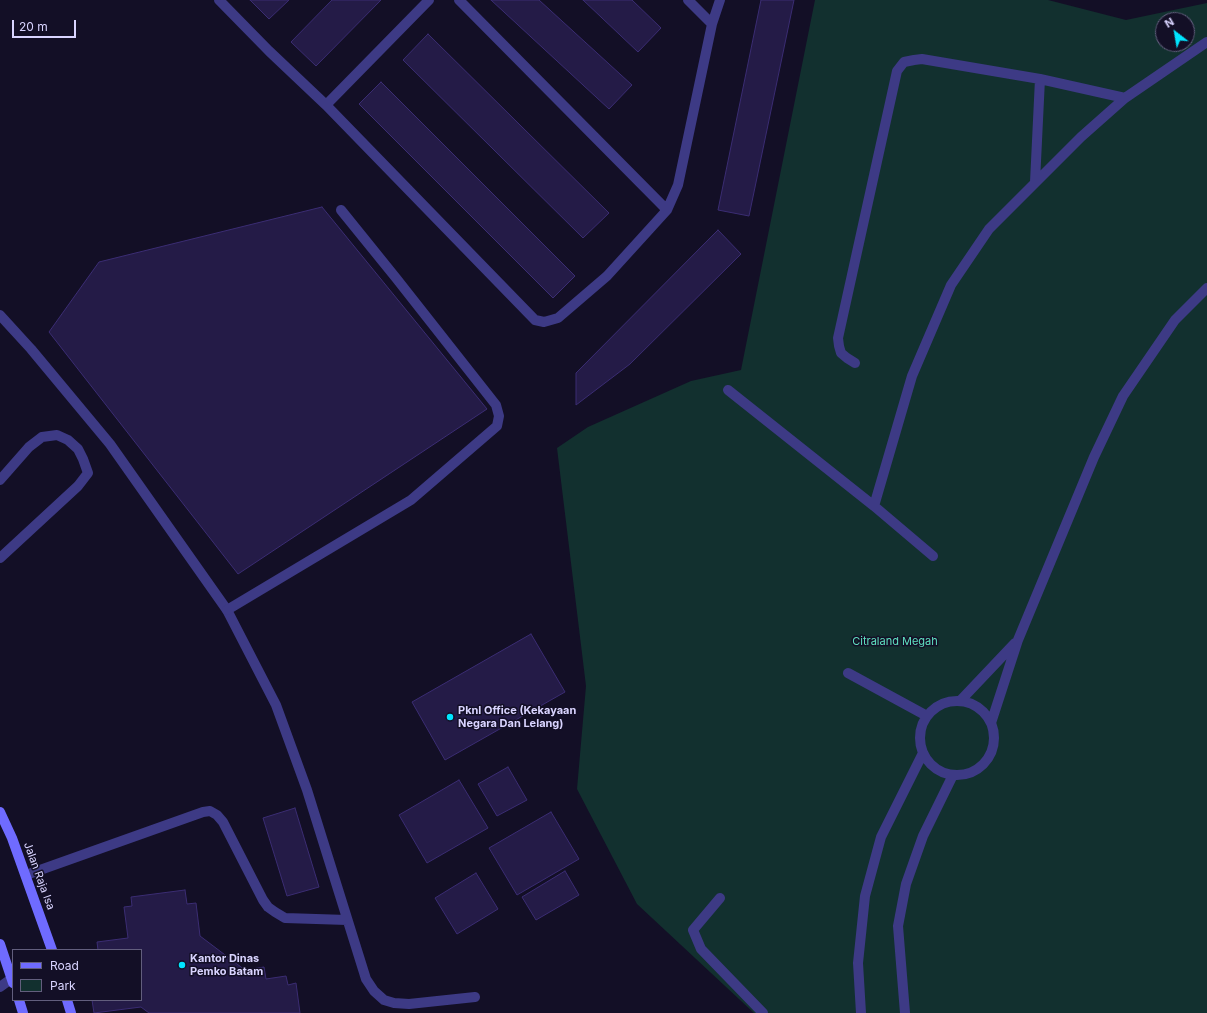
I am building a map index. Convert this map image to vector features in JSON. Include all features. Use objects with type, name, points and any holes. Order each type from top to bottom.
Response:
[{"type":"main road","name":"Jalan Raja Isa","points":[[0,812],[26,875],[52,949]]},
{"type":"main road","points":[[0,944],[12,981]]},
{"type":"main road","points":[[18,1001],[23,1013]]},
{"type":"main road","points":[[67,1001],[71,1013]]},
{"type":"street","points":[[219,0],[269,51],[326,105],[535,320],[544,322],[558,318],[607,276],[667,210],[678,185],[712,24],[720,0]]},
{"type":"street","points":[[326,105],[429,0]]},
{"type":"street","points":[[458,0],[667,210]]},
{"type":"street","points":[[688,0],[712,24]]},
{"type":"street","points":[[874,506],[912,376],[951,286],[989,229],[1081,137],[1125,98],[1207,42]]},
{"type":"street","points":[[855,363],[841,353],[838,338],[897,71],[904,62],[922,59],[1040,79],[1125,98]]},
{"type":"street","points":[[1035,182],[1040,79]]},
{"type":"street","points":[[228,610],[411,500],[497,426],[499,416],[496,405],[341,210]]},
{"type":"street","points":[[991,723],[1018,640],[1094,457],[1123,396],[1176,320],[1207,288]]},
{"type":"street","points":[[0,315],[31,349],[110,444],[228,610],[276,705],[307,790],[366,979],[374,991],[384,1000],[394,1003],[409,1004],[475,997]]},
{"type":"street","points":[[728,390],[874,506],[933,556]]},
{"type":"street","points":[[0,480],[29,447],[42,437],[57,435],[68,440],[78,449],[88,473],[78,486],[0,558]]},
{"type":"street","points":[[960,701],[1018,640]]},
{"type":"street","points":[[848,673],[927,716]]},
{"type":"street","points":[[960,701],[981,709],[989,718],[993,728],[995,740],[993,751],[987,761],[978,770],[966,775],[953,775],[940,772],[930,764],[923,753],[920,741],[922,728],[927,716],[937,707],[949,702],[960,701]]},
{"type":"street","points":[[861,1013],[858,963],[865,896],[881,837],[923,753]]},
{"type":"street","points":[[905,1013],[898,926],[906,884],[923,836],[953,775]]},
{"type":"street","points":[[26,875],[202,812],[210,812],[217,815],[223,822],[268,907],[286,918],[347,920]]},
{"type":"street","points":[[720,898],[693,930],[701,949],[763,1013]]},
{"type":"street","points":[[0,986],[12,981]]},
{"type":"green space","name":"Citraland Megah","points":[[815,0],[1048,0],[1126,20],[1155,14],[1155,52],[1195,52],[1195,12],[1164,12],[1207,3],[1207,1013],[754,1013],[637,904],[577,789],[586,686],[557,448],[588,427],[691,381],[741,370]]},
{"type":"building","points":[[250,0],[289,0],[269,19]]},
{"type":"building","points":[[332,0],[381,0],[316,66],[291,42]]},
{"type":"building","points":[[491,0],[539,0],[632,85],[609,109]]},
{"type":"building","points":[[583,0],[632,0],[661,28],[638,52]]},
{"type":"building","points":[[761,0],[794,0],[749,216],[718,210]]},
{"type":"building","points":[[428,34],[609,213],[583,238],[403,60]]},
{"type":"building","points":[[381,82],[575,276],[553,298],[359,104]]},
{"type":"building","points":[[322,207],[487,409],[238,574],[49,332],[99,262]]},
{"type":"building","points":[[718,230],[741,254],[630,364],[576,405],[576,373]]},
{"type":"building","name":"Pknl Office (Kekayaan Negara Dan Lelang)","points":[[531,634],[565,692],[445,760],[412,702]]},
{"type":"building","points":[[508,767],[527,800],[497,816],[478,784]]},
{"type":"building","points":[[459,780],[488,828],[427,863],[399,815]]},
{"type":"building","points":[[295,808],[319,887],[287,896],[263,818]]},
{"type":"building","points":[[551,812],[579,859],[517,895],[489,848]]},
{"type":"building","points":[[565,871],[579,895],[536,920],[522,897]]},
{"type":"building","points":[[476,873],[498,909],[457,934],[435,898]]},
{"type":"building","name":"Kantor Dinas Pemko Batam","points":[[185,890],[187,904],[196,903],[200,936],[245,970],[264,967],[266,979],[286,976],[288,985],[296,983],[300,1013],[149,1013],[141,1007],[94,1013],[92,1001],[142,1001],[142,949],[98,949],[97,942],[128,938],[124,907],[132,906],[131,897]]},
{"type":"place","name":"Pknl Office (Kekayaan Negara Dan Lelang)","points":[[450,717]]},
{"type":"place","name":"Kantor Dinas Pemko Batam","points":[[182,965]]}]
